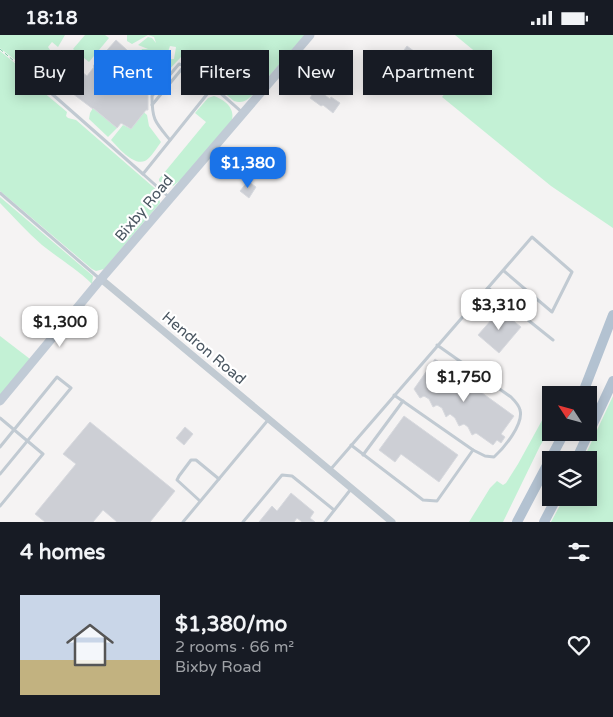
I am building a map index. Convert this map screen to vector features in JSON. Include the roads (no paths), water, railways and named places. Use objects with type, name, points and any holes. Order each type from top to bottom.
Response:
[{"type":"main road","points":[[585,386],[613,315]]},
{"type":"main road","points":[[580,451],[613,381]]},
{"type":"main road","points":[[517,522],[560,441]]},
{"type":"main road","points":[[544,522],[552,506]]},
{"type":"street","name":"Bixby Road","points":[[0,401],[101,279],[310,35]]},
{"type":"street","name":"Hendron Road","points":[[101,279],[392,522]]},
{"type":"lane","points":[[170,140],[156,123],[152,112],[152,96],[179,64],[181,64]]},
{"type":"lane","points":[[52,95],[170,198]]},
{"type":"lane","points":[[144,174],[206,95]]},
{"type":"lane","points":[[221,95],[243,113]]},
{"type":"lane","name":"Hendron Road","points":[[0,193],[101,279]]},
{"type":"lane","points":[[329,470],[532,237],[572,272],[552,312],[504,271]]},
{"type":"lane","points":[[488,288],[553,340]]},
{"type":"lane","points":[[394,395],[473,450],[485,456],[494,457],[502,450],[520,422],[521,412],[518,405],[511,397],[437,345]]},
{"type":"lane","points":[[0,447],[57,377],[71,388],[0,474]]},
{"type":"lane","points":[[363,455],[403,401]]},
{"type":"lane","points":[[0,418],[43,453],[0,506]]},
{"type":"lane","points":[[183,522],[268,420]]},
{"type":"lane","points":[[351,445],[424,500],[436,501],[473,450]]},
{"type":"lane","points":[[200,501],[177,480],[191,460],[196,460],[219,479]]},
{"type":"lane","points":[[243,522],[282,475],[292,476],[334,511]]},
{"type":"lane","points":[[325,522],[352,489]]}]
